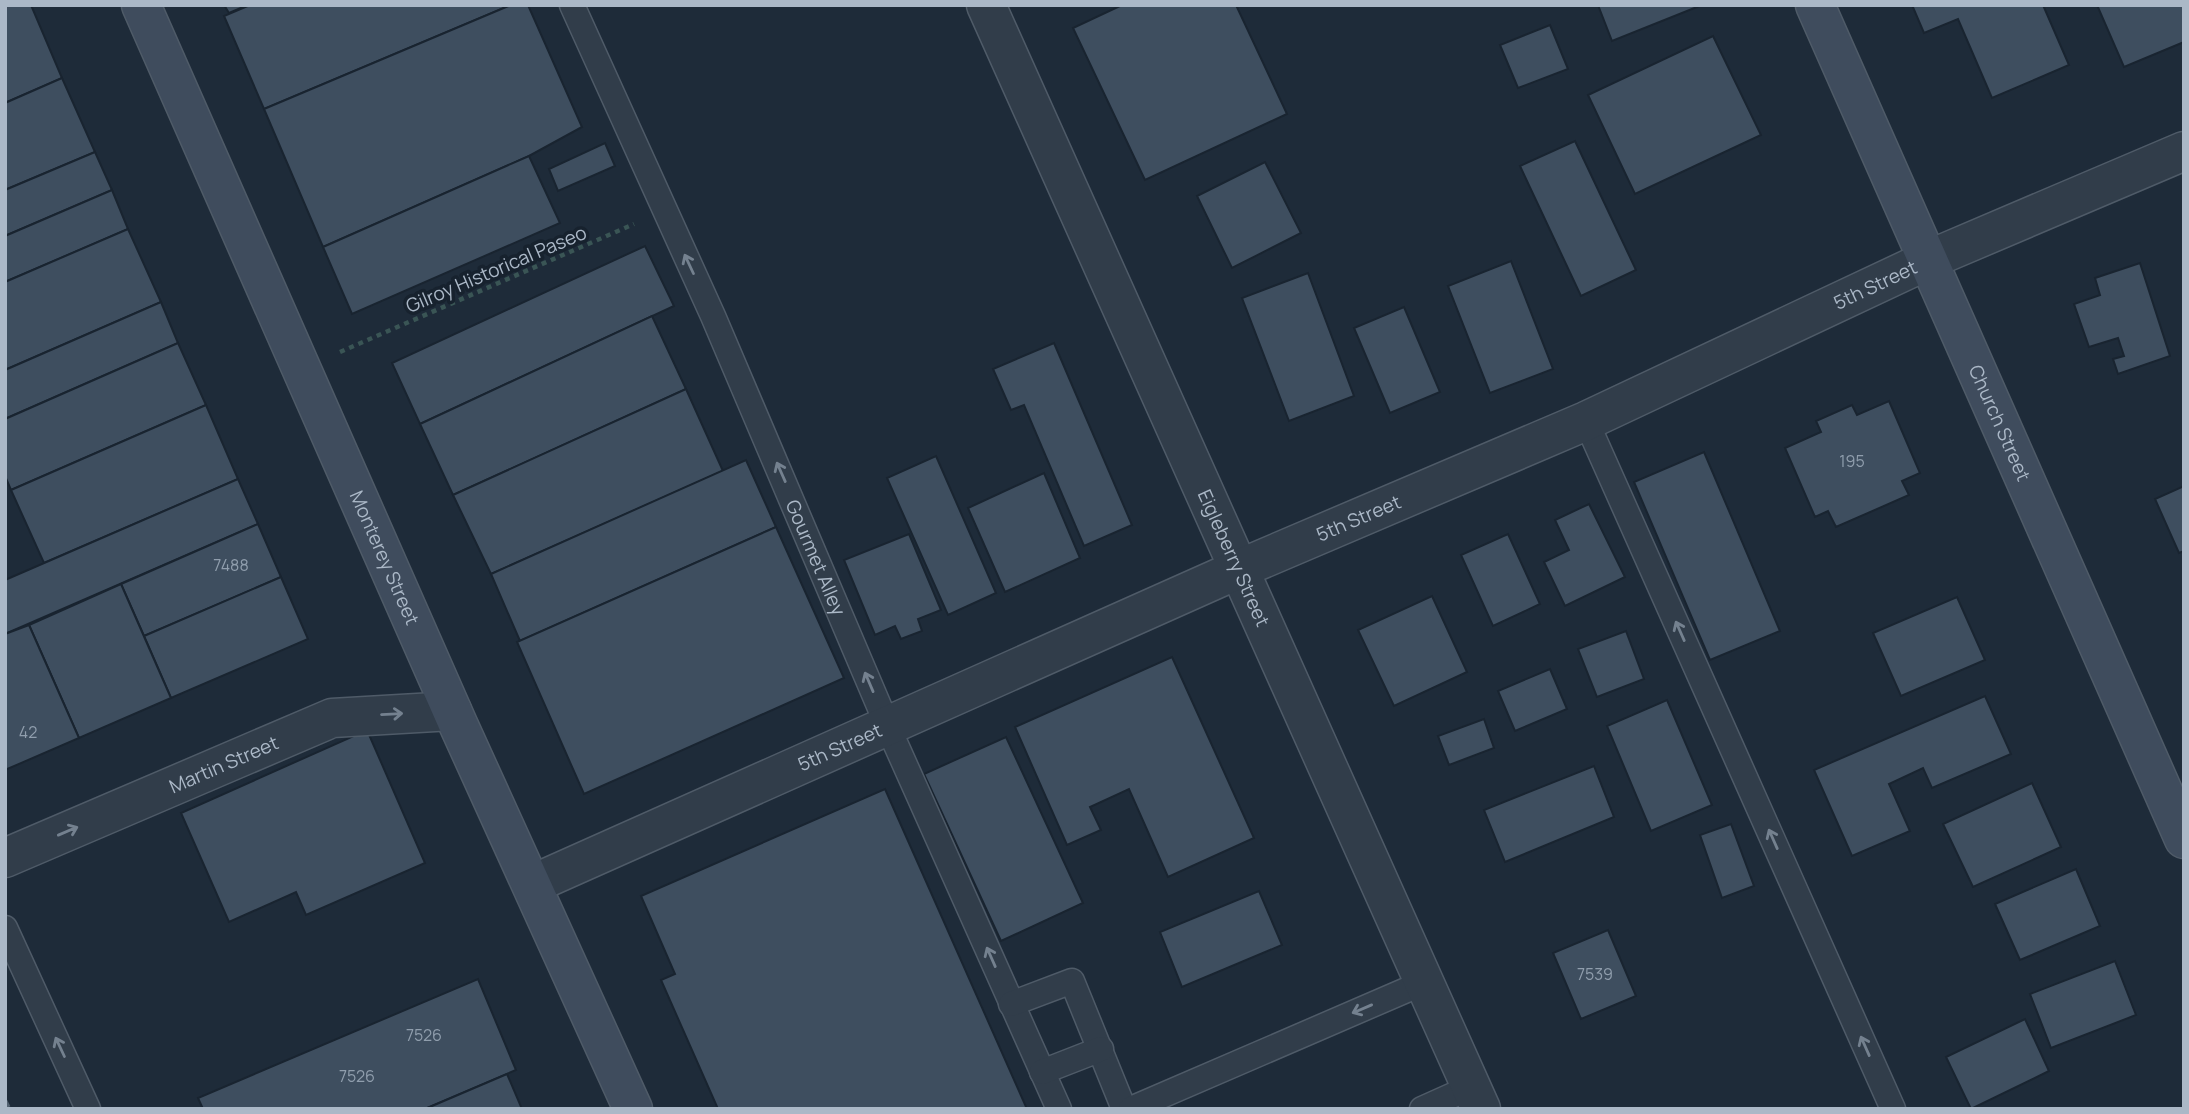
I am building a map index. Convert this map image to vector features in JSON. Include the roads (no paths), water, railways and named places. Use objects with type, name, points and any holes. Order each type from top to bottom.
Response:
[{"type":"main road","name":"Monterey Street","points":[[141,5],[452,711],[533,884],[633,1109]]},
{"type":"main road","name":"Church Street","points":[[1815,5],[2184,839]]},
{"type":"street","name":"Eigleberry Street","points":[[986,5],[1476,1098]]},
{"type":"street","name":"5th Street","points":[[533,884],[1239,569],[1586,421],[1928,260],[2184,151]]},
{"type":"street","name":"Martin Street","points":[[5,858],[332,718],[452,711]]},
{"type":"lane","name":"Gourmet Alley","points":[[572,5],[794,502],[888,727],[1059,1109]]},
{"type":"lane","points":[[1586,421],[1893,1109]]},
{"type":"lane","points":[[5,928],[88,1109]]},
{"type":"lane","points":[[1012,1004],[1072,981],[1124,1109]]},
{"type":"lane","points":[[1131,1109],[1425,982]]},
{"type":"lane","points":[[1042,1072],[1101,1049]]},
{"type":"lane","points":[[1422,1109],[1476,1098]]},
{"type":"railway","points":[[5,1101],[9,1109]]}]
